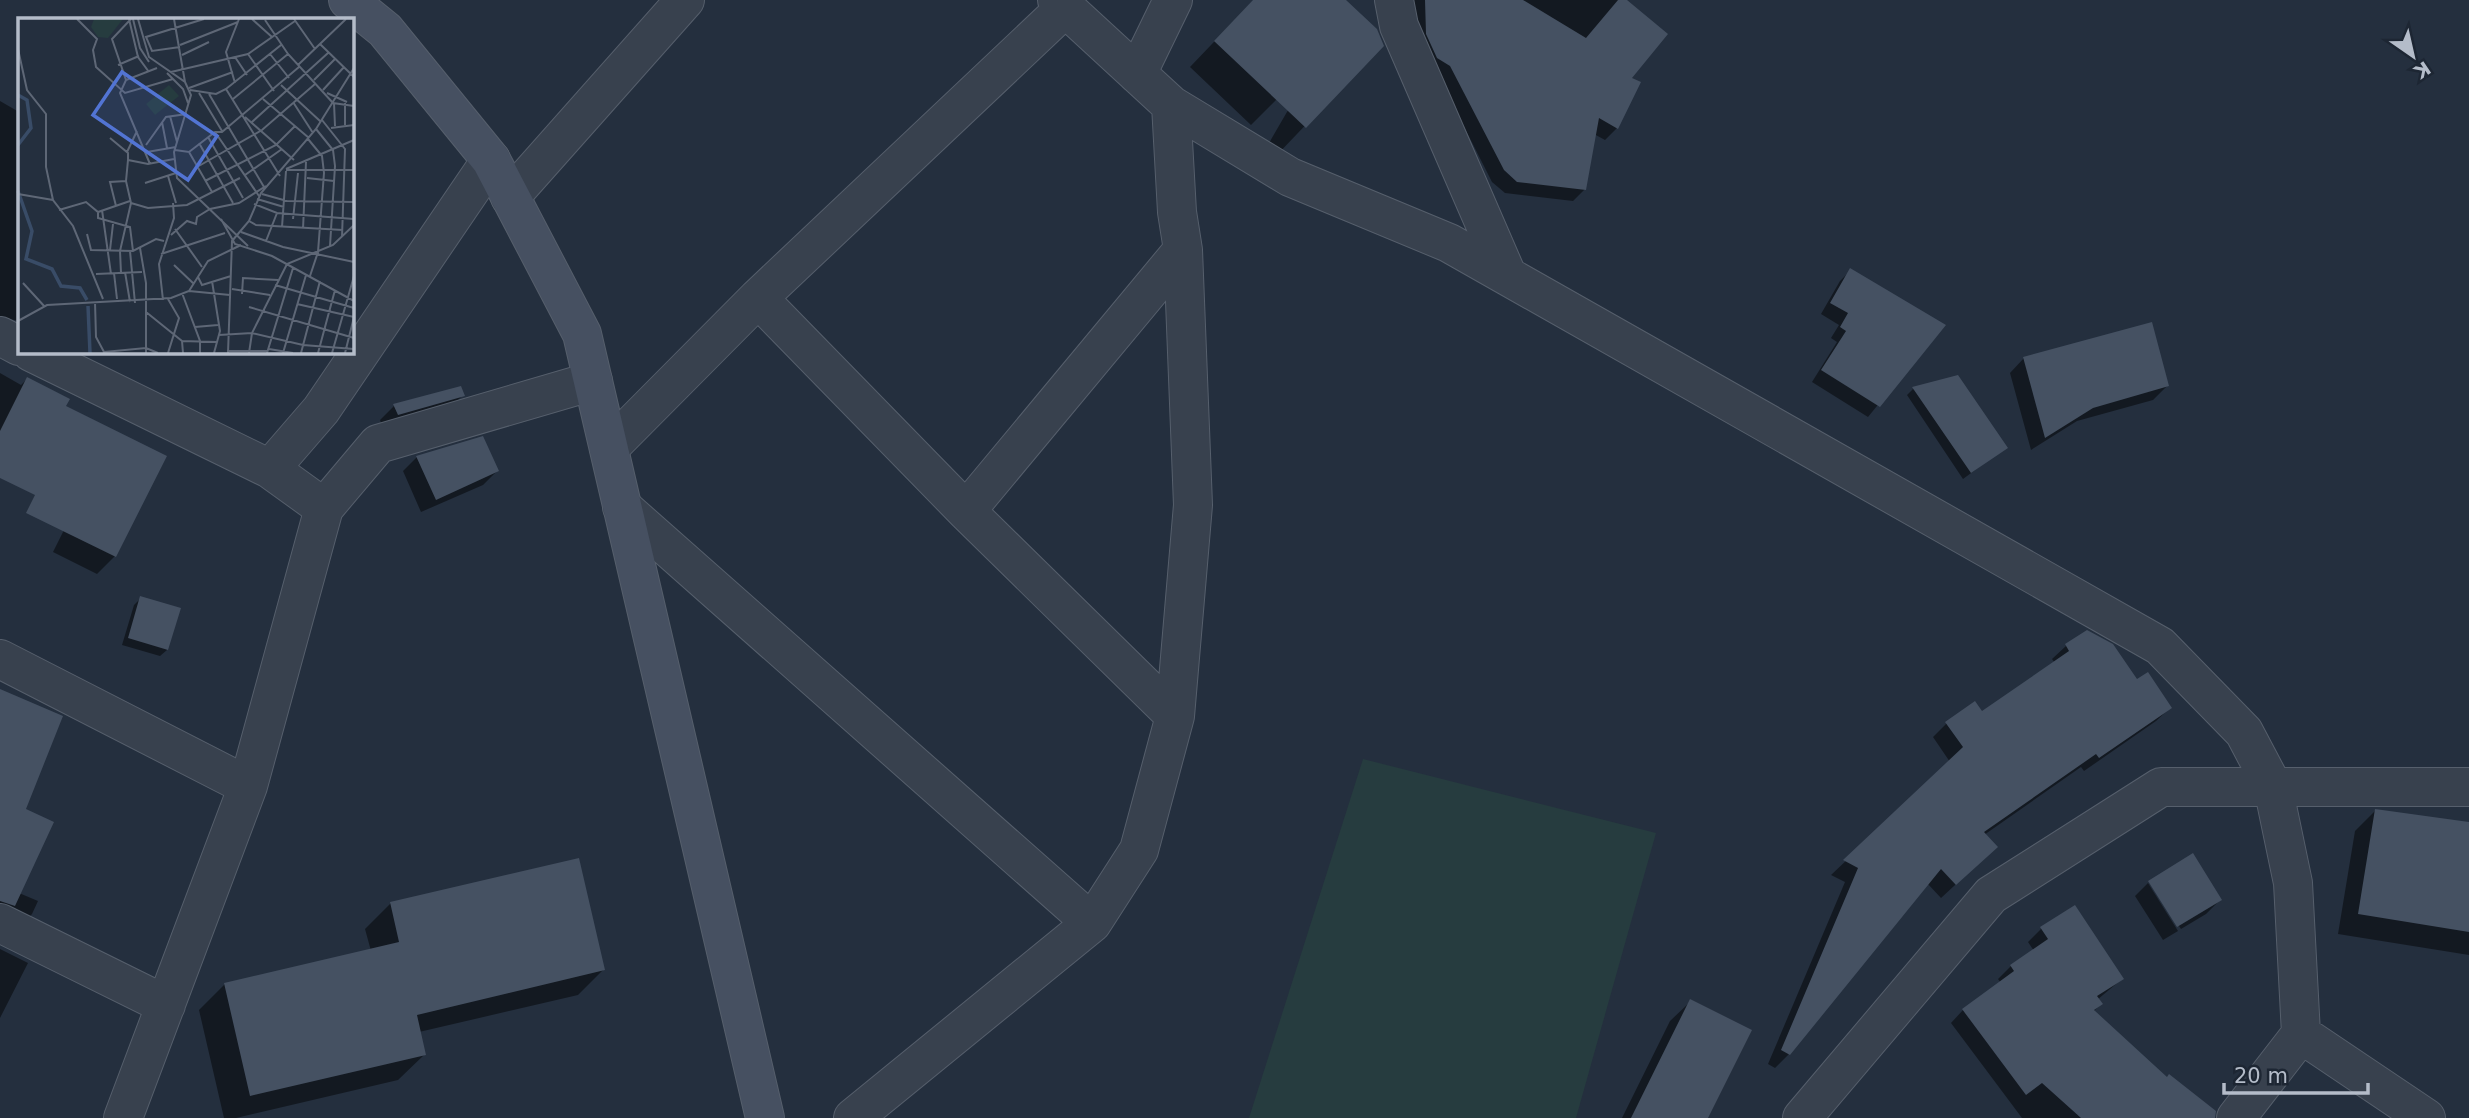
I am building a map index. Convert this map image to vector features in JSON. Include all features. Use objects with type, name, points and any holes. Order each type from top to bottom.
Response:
[{"type":"main road","points":[[348,0],[385,30],[491,160],[582,334],[765,1118]]},
{"type":"street","points":[[510,197],[685,0]]},
{"type":"street","points":[[1137,74],[1173,0]]},
{"type":"street","points":[[1394,0],[1399,26],[1507,275]]},
{"type":"street","points":[[608,448],[758,298],[1061,4],[1171,106],[1290,177],[1450,243],[2160,646],[2244,732],[2273,787],[2293,883],[2301,1034],[2236,1118]]},
{"type":"street","points":[[853,1118],[1092,923],[1139,850],[1175,716],[1193,505],[1183,250],[1177,212],[1171,106]]},
{"type":"street","points":[[270,469],[321,410],[491,160]]},
{"type":"street","points":[[966,511],[1183,250]]},
{"type":"street","points":[[758,298],[966,511],[1175,716]]},
{"type":"street","points":[[30,354],[270,469],[324,508]]},
{"type":"street","points":[[123,1118],[248,786],[324,508],[378,444],[593,381]]},
{"type":"street","points":[[622,507],[1092,923]]},
{"type":"street","points":[[0,659],[248,786]]},
{"type":"street","points":[[1802,1118],[1991,895],[2161,787],[2469,787]]},
{"type":"street","points":[[0,923],[166,1005]]},
{"type":"street","points":[[2301,1034],[2426,1118]]},
{"type":"green space","points":[[1363,759],[1656,833],[1576,1118],[1249,1118]]},
{"type":"building","points":[[1253,0],[1346,0],[1377,29],[1384,46],[1306,128],[1214,41]]},
{"type":"building","points":[[1425,0],[1523,0],[1586,38],[1618,0],[1627,0],[1668,34],[1632,78],[1641,82],[1618,129],[1599,118],[1586,190],[1517,182],[1504,170],[1450,66],[1437,58],[1426,34]]},
{"type":"building","points":[[1850,268],[1946,325],[1880,407],[1821,370],[1846,331],[1840,327],[1848,313],[1830,303]]},
{"type":"building","points":[[2152,322],[2169,386],[2093,408],[2045,438],[2023,357]]},
{"type":"building","points":[[1958,375],[2008,448],[1971,473],[1912,387]]},
{"type":"building","points":[[27,377],[70,399],[66,406],[167,456],[116,557],[26,513],[35,495],[0,478],[0,431]]},
{"type":"building","points":[[461,386],[465,396],[398,415],[393,404]]},
{"type":"building","points":[[483,436],[499,471],[436,500],[416,456]]},
{"type":"building","points":[[140,596],[181,608],[168,650],[128,638]]},
{"type":"building","points":[[2087,630],[2113,644],[2137,679],[2148,672],[2172,708],[2099,758],[2096,754],[1984,832],[1998,847],[1956,885],[1941,869],[1790,1055],[1781,1050],[1858,868],[1843,860],[1963,747],[1945,722],[1975,701],[1982,711],[2069,651],[2065,644]]},
{"type":"building","points":[[0,689],[63,716],[26,809],[54,822],[15,906],[0,901]]},
{"type":"building","points":[[2375,809],[2469,822],[2469,932],[2358,914]]},
{"type":"building","points":[[2193,853],[2222,900],[2177,927],[2148,881]]},
{"type":"building","points":[[579,858],[605,970],[417,1015],[426,1055],[250,1096],[224,983],[399,942],[390,902]]},
{"type":"building","points":[[2075,905],[2124,979],[2097,996],[2103,1004],[2094,1010],[2167,1077],[2169,1074],[2216,1111],[2215,1118],[2081,1118],[2042,1083],[2026,1095],[1962,1009],[2014,971],[2010,965],[2048,939],[2040,927]]},
{"type":"building","points":[[1690,999],[1752,1030],[1708,1118],[1631,1118]]}]
